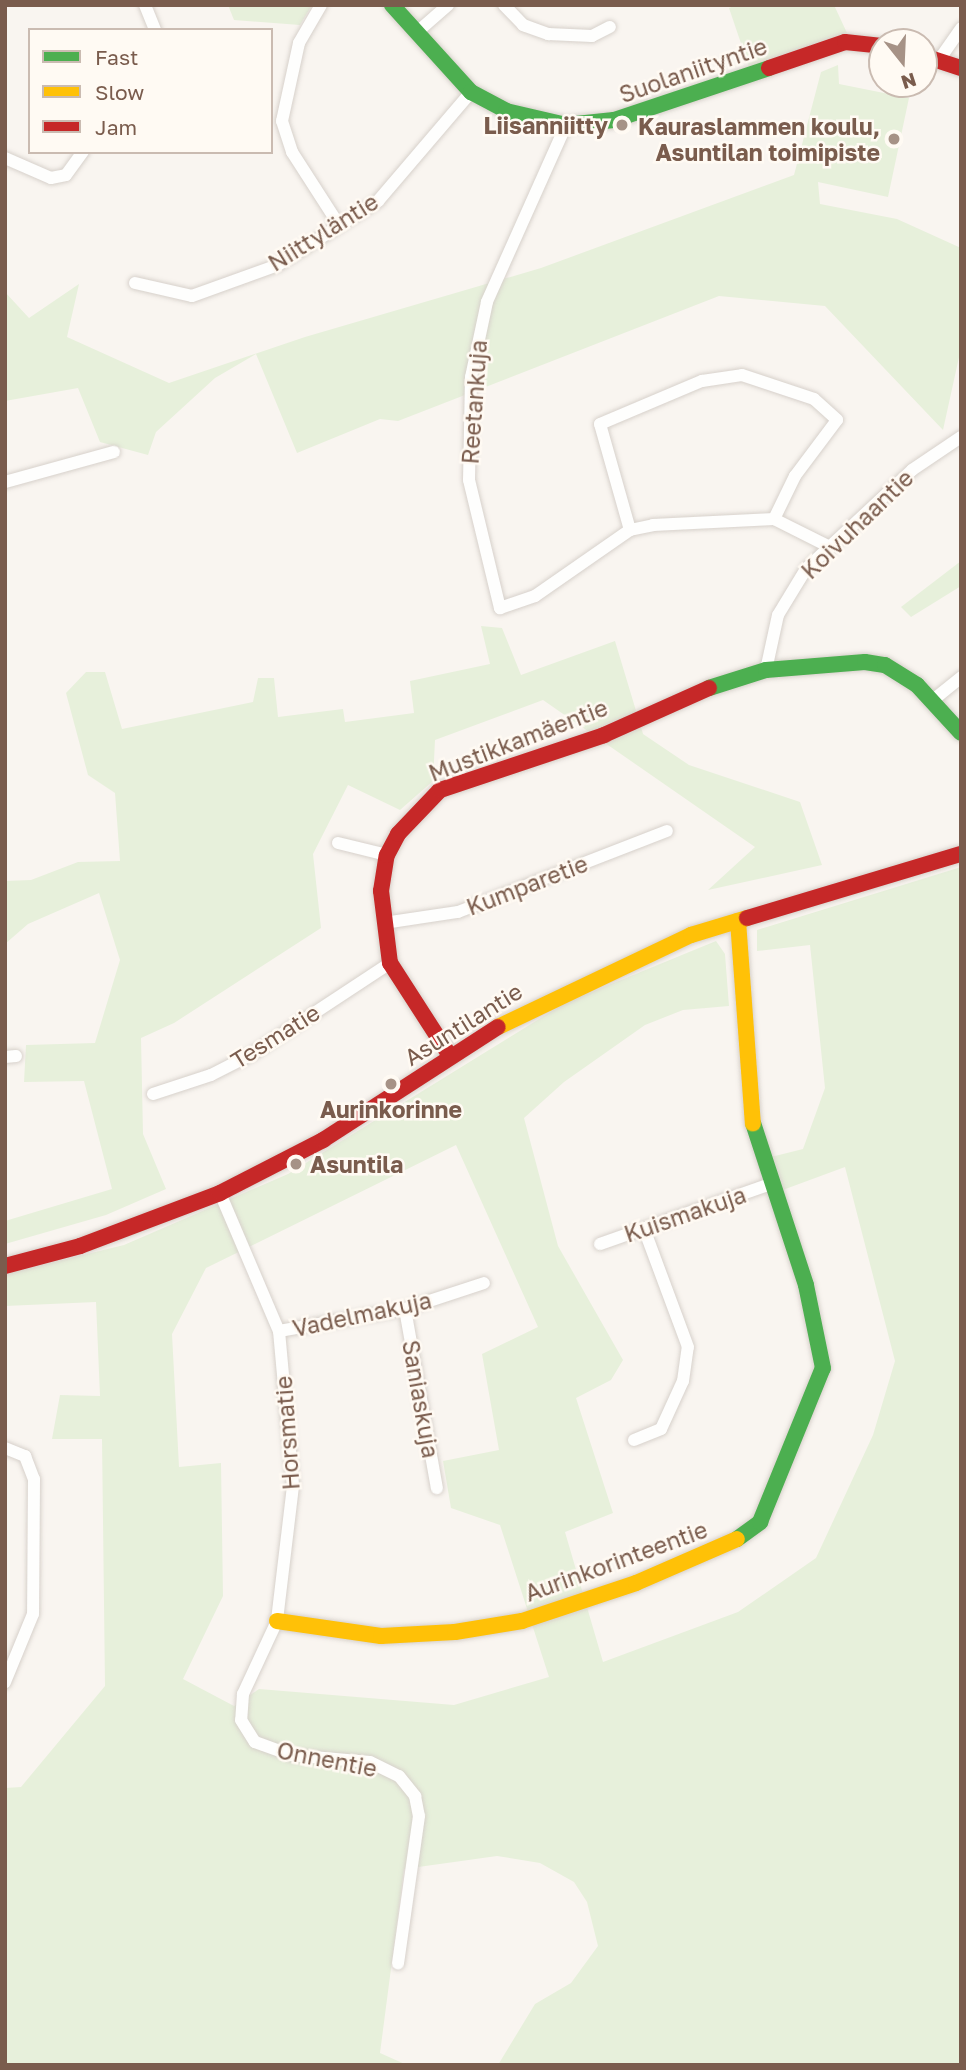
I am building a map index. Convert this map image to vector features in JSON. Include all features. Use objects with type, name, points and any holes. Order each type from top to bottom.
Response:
[{"type":"street","points":[[145,5],[154,28]]},
{"type":"street","points":[[321,5],[299,43],[282,121],[292,152],[339,225]]},
{"type":"street","name":"Suolaniityntie","points":[[392,5],[471,92],[506,111],[566,125],[614,120],[845,42],[868,44]]},
{"type":"street","points":[[416,33],[448,5]]},
{"type":"street","points":[[504,5],[523,24],[548,34],[592,36],[610,27]]},
{"type":"street","points":[[938,52],[961,28]]},
{"type":"street","points":[[938,60],[961,68]]},
{"type":"street","name":"Niittyläntie","points":[[135,283],[192,296],[278,265],[378,201],[471,92]]},
{"type":"street","name":"Reetankuja","points":[[566,125],[487,302],[471,377],[469,480],[500,608],[535,596],[630,530]]},
{"type":"street","points":[[5,158],[51,178],[66,175],[82,154]]},
{"type":"street","points":[[774,519],[795,475],[837,420],[814,399],[741,374],[702,381],[600,424],[630,530],[684,522],[774,519],[828,546]]},
{"type":"street","name":"Koivuhaantie","points":[[766,670],[771,636],[785,597],[828,546],[936,450],[961,436]]},
{"type":"street","points":[[5,482],[114,452]]},
{"type":"street","name":"Mustikkamäentie","points":[[450,1056],[390,963],[381,891],[387,855],[409,818],[440,790],[604,735],[694,692],[766,670],[865,662],[885,665],[933,700],[961,733]]},
{"type":"street","points":[[933,700],[961,677]]},
{"type":"street","name":"Kumparetie","points":[[384,923],[458,912],[667,831]]},
{"type":"street","points":[[338,843],[387,855]]},
{"type":"street","name":"Asuntilantie","points":[[5,1266],[80,1246],[220,1193],[323,1140],[450,1056],[547,999],[691,935],[961,854]]},
{"type":"street","name":"Aurinkorinteentie","points":[[278,1621],[381,1636],[455,1632],[522,1620],[648,1577],[734,1541],[761,1522],[819,1387],[823,1368],[806,1285],[770,1184],[750,1114],[747,982],[738,921]]},
{"type":"street","name":"Tesmatie","points":[[153,1094],[211,1075],[252,1054],[390,963]]},
{"type":"street","name":"Kuismakuja","points":[[600,1244],[770,1184]]},
{"type":"street","name":"Horsmatie","points":[[220,1193],[279,1331],[293,1486],[278,1621],[249,1677]]},
{"type":"street","points":[[634,1440],[661,1429],[683,1381],[688,1347],[644,1229]]},
{"type":"street","name":"Vadelmakuja","points":[[279,1331],[405,1309],[484,1283]]},
{"type":"street","name":"Saniaskuja","points":[[405,1309],[437,1488]]},
{"type":"street","points":[[5,1448],[25,1456],[34,1493],[33,1615],[5,1682]]},
{"type":"street","name":"Onnentie","points":[[249,1677],[241,1720],[255,1742],[290,1755],[370,1762],[399,1776],[415,1796],[419,1816],[398,1964]]},
{"type":"green space","points":[[228,5],[312,5],[300,25],[234,20]]},
{"type":"green space","points":[[736,5],[834,5],[847,33],[749,67],[729,8]]},
{"type":"green space","points":[[838,65],[839,84],[868,90],[868,98],[909,98],[888,197],[818,182],[820,204],[897,219],[961,248],[961,348],[943,430],[825,306],[719,296],[398,421],[380,419],[297,453],[256,354],[215,378],[156,432],[148,455],[100,442],[78,388],[5,401],[5,292],[29,318],[79,284],[67,337],[169,383],[305,337],[541,268],[794,175],[821,72]]},
{"type":"green space","points":[[961,561],[961,586],[911,617],[901,607]]},
{"type":"green space","points":[[481,626],[502,628],[521,675],[615,641],[643,734],[689,765],[800,802],[822,865],[708,890],[755,847],[543,700],[435,740],[433,781],[400,810],[348,785],[313,854],[321,928],[174,1023],[141,1038],[143,1134],[166,1189],[106,1215],[5,1244],[5,1221],[112,1189],[84,1081],[24,1082],[26,1045],[95,1043],[120,960],[99,893],[28,924],[5,944],[5,881],[31,880],[78,862],[120,861],[115,793],[88,775],[66,693],[86,672],[105,672],[122,729],[253,702],[258,678],[274,678],[278,717],[343,709],[345,722],[414,713],[410,681],[490,664]]},
{"type":"green space","points":[[961,867],[961,2065],[498,2065],[535,2004],[571,1983],[598,1946],[587,1902],[574,1882],[540,1863],[497,1856],[404,1869],[380,2053],[407,2065],[5,2065],[5,1788],[21,1787],[105,1686],[102,1439],[52,1439],[60,1395],[100,1396],[96,1302],[5,1306],[5,1274],[124,1245],[288,1174],[565,1003],[716,941],[725,954],[729,1006],[683,1010],[645,1025],[564,1082],[524,1118],[558,1246],[623,1360],[611,1380],[576,1398],[613,1513],[565,1532],[603,1662],[738,1612],[816,1558],[873,1435],[895,1361],[845,1167],[780,1191],[771,1157],[803,1149],[825,1088],[810,945],[757,951],[757,930]],"holes":[[[456,1145],[538,1327],[482,1354],[499,1450],[443,1461],[451,1508],[500,1525],[549,1677],[454,1705],[259,1689],[234,1706],[183,1679],[223,1596],[221,1463],[179,1467],[172,1334],[206,1268]]]},
{"type":"traffic: fast","points":[[392,5],[471,92],[506,111],[566,125],[614,120],[769,68]]},
{"type":"traffic: fast","points":[[709,688],[766,670],[865,662],[885,665],[917,685],[961,733]]},
{"type":"traffic: fast","points":[[737,1539],[760,1522],[823,1368],[806,1285],[753,1123]]},
{"type":"traffic: slow","points":[[498,1027],[691,935],[747,918]]},
{"type":"traffic: slow","points":[[738,921],[753,1123]]},
{"type":"traffic: slow","points":[[277,1621],[381,1636],[455,1632],[522,1621],[636,1583],[737,1539]]},
{"type":"traffic: jam","points":[[769,68],[845,42],[868,44]]},
{"type":"traffic: jam","points":[[938,61],[961,68]]},
{"type":"traffic: jam","points":[[450,1056],[390,963],[381,891],[387,855],[398,834],[440,790],[604,735],[709,688]]},
{"type":"traffic: jam","points":[[747,918],[961,854]]},
{"type":"traffic: jam","points":[[5,1266],[80,1246],[220,1193],[323,1140],[498,1027]]},
{"type":"place","name":"Liisanniitty","points":[[622,125]]},
{"type":"place","name":"Kauraslammen koulu, Asuntilan toimipiste","points":[[894,139]]},
{"type":"place","name":"Aurinkorinne","points":[[391,1084]]},
{"type":"place","name":"Asuntila","points":[[296,1164]]}]
